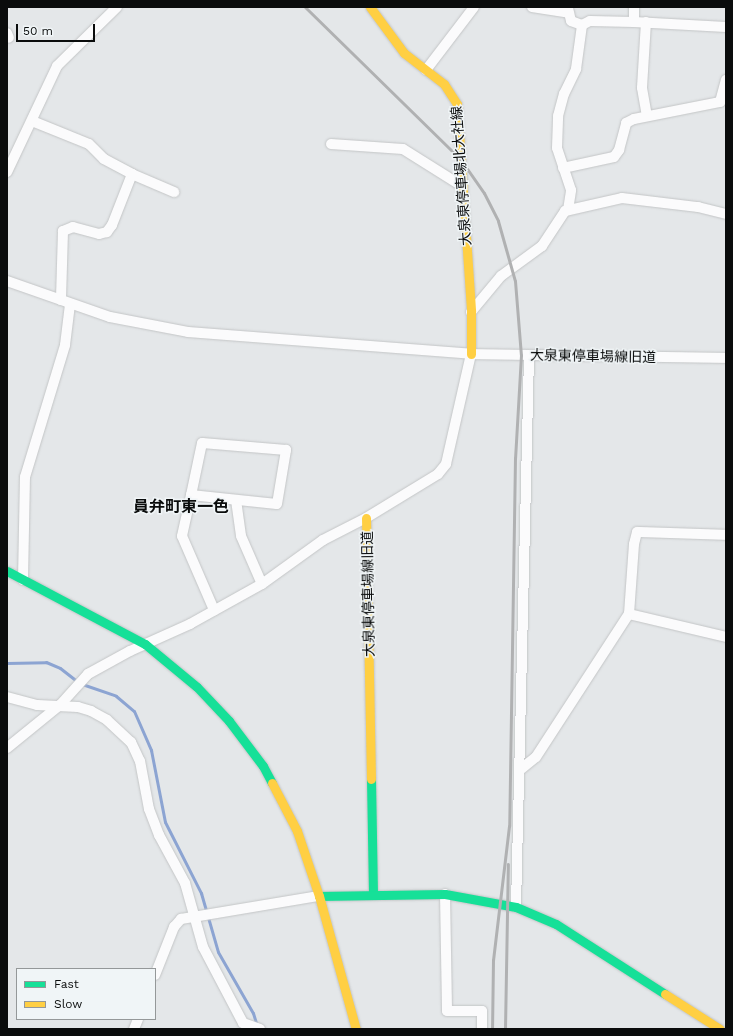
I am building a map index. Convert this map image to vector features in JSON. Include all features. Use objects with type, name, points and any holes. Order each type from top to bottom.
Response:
[{"type":"street","points":[[7,172],[57,66],[117,7]]},
{"type":"street","name":"大泉東停車場北大社線","points":[[370,7],[404,53],[444,84],[457,104],[471,312],[471,354]]},
{"type":"street","points":[[426,70],[474,7]]},
{"type":"street","points":[[532,7],[568,10],[571,21],[582,25],[590,21],[646,22],[726,27]]},
{"type":"street","points":[[634,7],[634,22]]},
{"type":"street","points":[[646,22],[642,88],[647,116]]},
{"type":"street","points":[[568,210],[571,190],[557,148],[558,116],[564,94],[576,69],[582,25]]},
{"type":"street","points":[[563,168],[614,157],[619,150],[626,123],[647,116],[720,102],[726,80]]},
{"type":"street","points":[[32,121],[88,144],[104,159],[132,174],[174,192]]},
{"type":"street","points":[[331,144],[403,149],[462,186]]},
{"type":"street","points":[[24,580],[26,478],[65,345],[63,231],[73,227],[99,234],[107,232],[112,226],[132,174]]},
{"type":"street","points":[[471,312],[501,276],[542,246],[562,216],[568,210],[622,198],[698,207],[726,214]]},
{"type":"street","points":[[7,281],[65,302],[110,316],[188,332],[471,354]]},
{"type":"street","name":"大泉東停車場線旧道","points":[[373,895],[366,518],[431,479],[444,468],[471,354],[726,358]]},
{"type":"street","points":[[516,907],[521,769],[529,355]]},
{"type":"street","points":[[191,495],[277,504],[286,450],[202,444],[182,536],[214,610]]},
{"type":"street","points":[[236,500],[241,536],[262,584]]},
{"type":"street","points":[[7,748],[60,706],[71,695],[83,678],[144,644],[214,610],[262,584],[323,540],[366,518]]},
{"type":"street","points":[[521,769],[536,757],[629,614],[634,540],[637,532],[726,535]]},
{"type":"street","points":[[7,571],[144,644],[203,693],[229,721],[263,766],[296,831],[319,896],[356,1029]]},
{"type":"street","points":[[629,614],[726,637]]},
{"type":"street","points":[[7,697],[37,705],[91,710],[107,720],[131,742],[140,761],[149,809],[159,835],[185,883],[196,917],[203,947],[243,1023],[260,1029]]},
{"type":"street","points":[[445,894],[447,1011],[482,1011],[482,1029]]},
{"type":"street","points":[[156,972],[174,927],[181,920],[319,896],[445,894],[516,907],[556,924],[720,1029]]},
{"type":"waterway","points":[[7,663],[46,662],[60,668],[79,683],[116,696],[134,711],[151,750],[165,822],[201,893],[218,952],[253,1013],[257,1026]]},
{"type":"railway","points":[[305,7],[461,160],[484,193],[498,221],[515,281],[521,355],[515,458],[509,826],[493,960],[492,1029]]},
{"type":"railway","points":[[505,1029],[508,864]]},
{"type":"traffic: fast","points":[[7,571],[145,644],[197,687],[229,721],[263,766],[272,783]]},
{"type":"traffic: fast","points":[[371,779],[373,895]]},
{"type":"traffic: fast","points":[[319,896],[445,894],[516,907],[556,924],[665,994]]},
{"type":"traffic: slow","points":[[370,7],[404,53],[444,84],[457,104],[471,312],[471,354]]},
{"type":"traffic: slow","points":[[366,518],[371,779]]},
{"type":"traffic: slow","points":[[272,783],[297,831],[319,896],[356,1029]]},
{"type":"traffic: slow","points":[[665,994],[720,1029]]},
{"type":"district","name":"員弁町東一色","points":[[181,507]]}]
